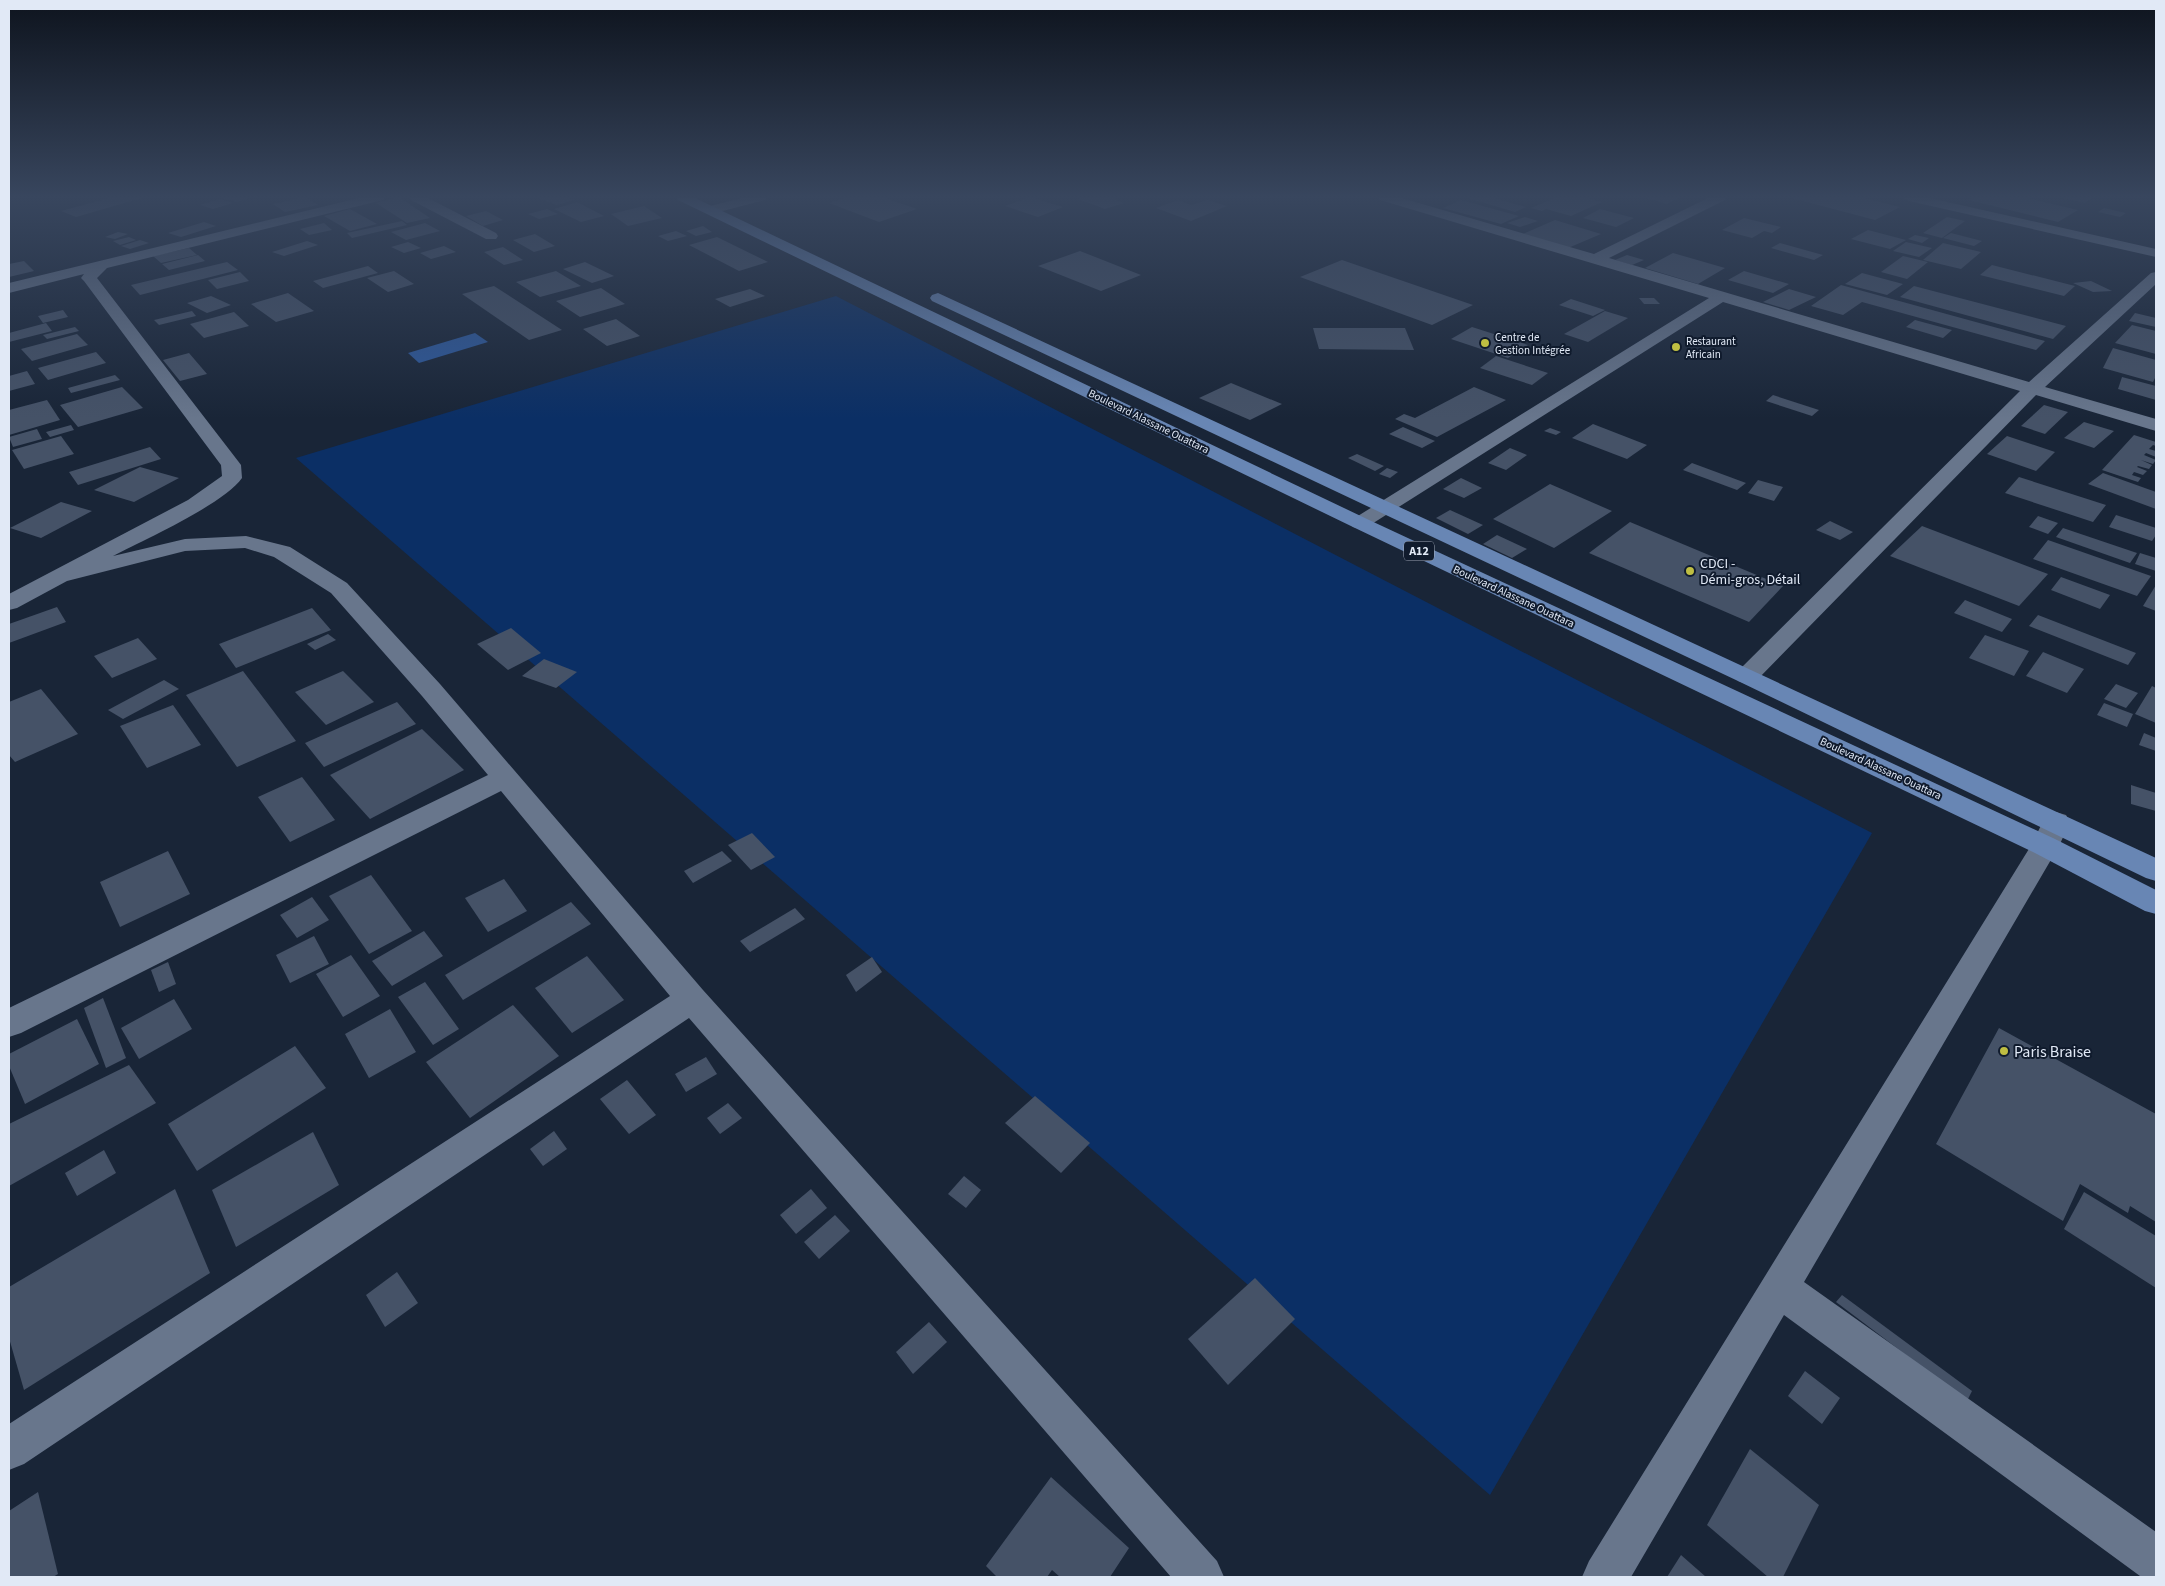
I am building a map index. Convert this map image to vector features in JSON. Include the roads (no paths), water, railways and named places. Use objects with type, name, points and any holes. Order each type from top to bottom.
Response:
[{"type":"main road","name":"Boulevard Alassane Ouattara","points":[[849,271],[960,330],[1360,523],[2051,834],[2156,870]]},
{"type":"main road","name":"Boulevard Alassane Ouattara","points":[[873,271],[985,321],[1747,676],[2051,834],[2156,903]]},
{"type":"main road","points":[[960,330],[985,321]]},
{"type":"street","points":[[9,288],[80,271]]},
{"type":"street","points":[[9,603],[195,504],[222,488],[232,478],[231,465],[90,278],[94,271]]},
{"type":"street","points":[[1637,271],[2156,425]]},
{"type":"street","points":[[1747,676],[2032,388],[2156,276]]},
{"type":"street","points":[[1360,523],[1722,296]]},
{"type":"street","points":[[56,577],[185,545],[246,542],[282,552],[339,588],[431,690],[692,999],[1201,1577]]},
{"type":"street","points":[[9,1023],[505,778]]},
{"type":"street","points":[[1605,1577],[2051,834]]},
{"type":"street","points":[[9,1449],[692,999]]},
{"type":"street","points":[[1780,1288],[2156,1560]]},
{"type":"place","name":"Centre de Gestion Intégrée","points":[[1485,343]]},
{"type":"place","name":"Restaurant Africain","points":[[1676,347]]},
{"type":"place","name":"CDCI - Démi-gros, Détail","points":[[1690,571]]},
{"type":"place","name":"Paris Braise","points":[[2004,1051]]}]
